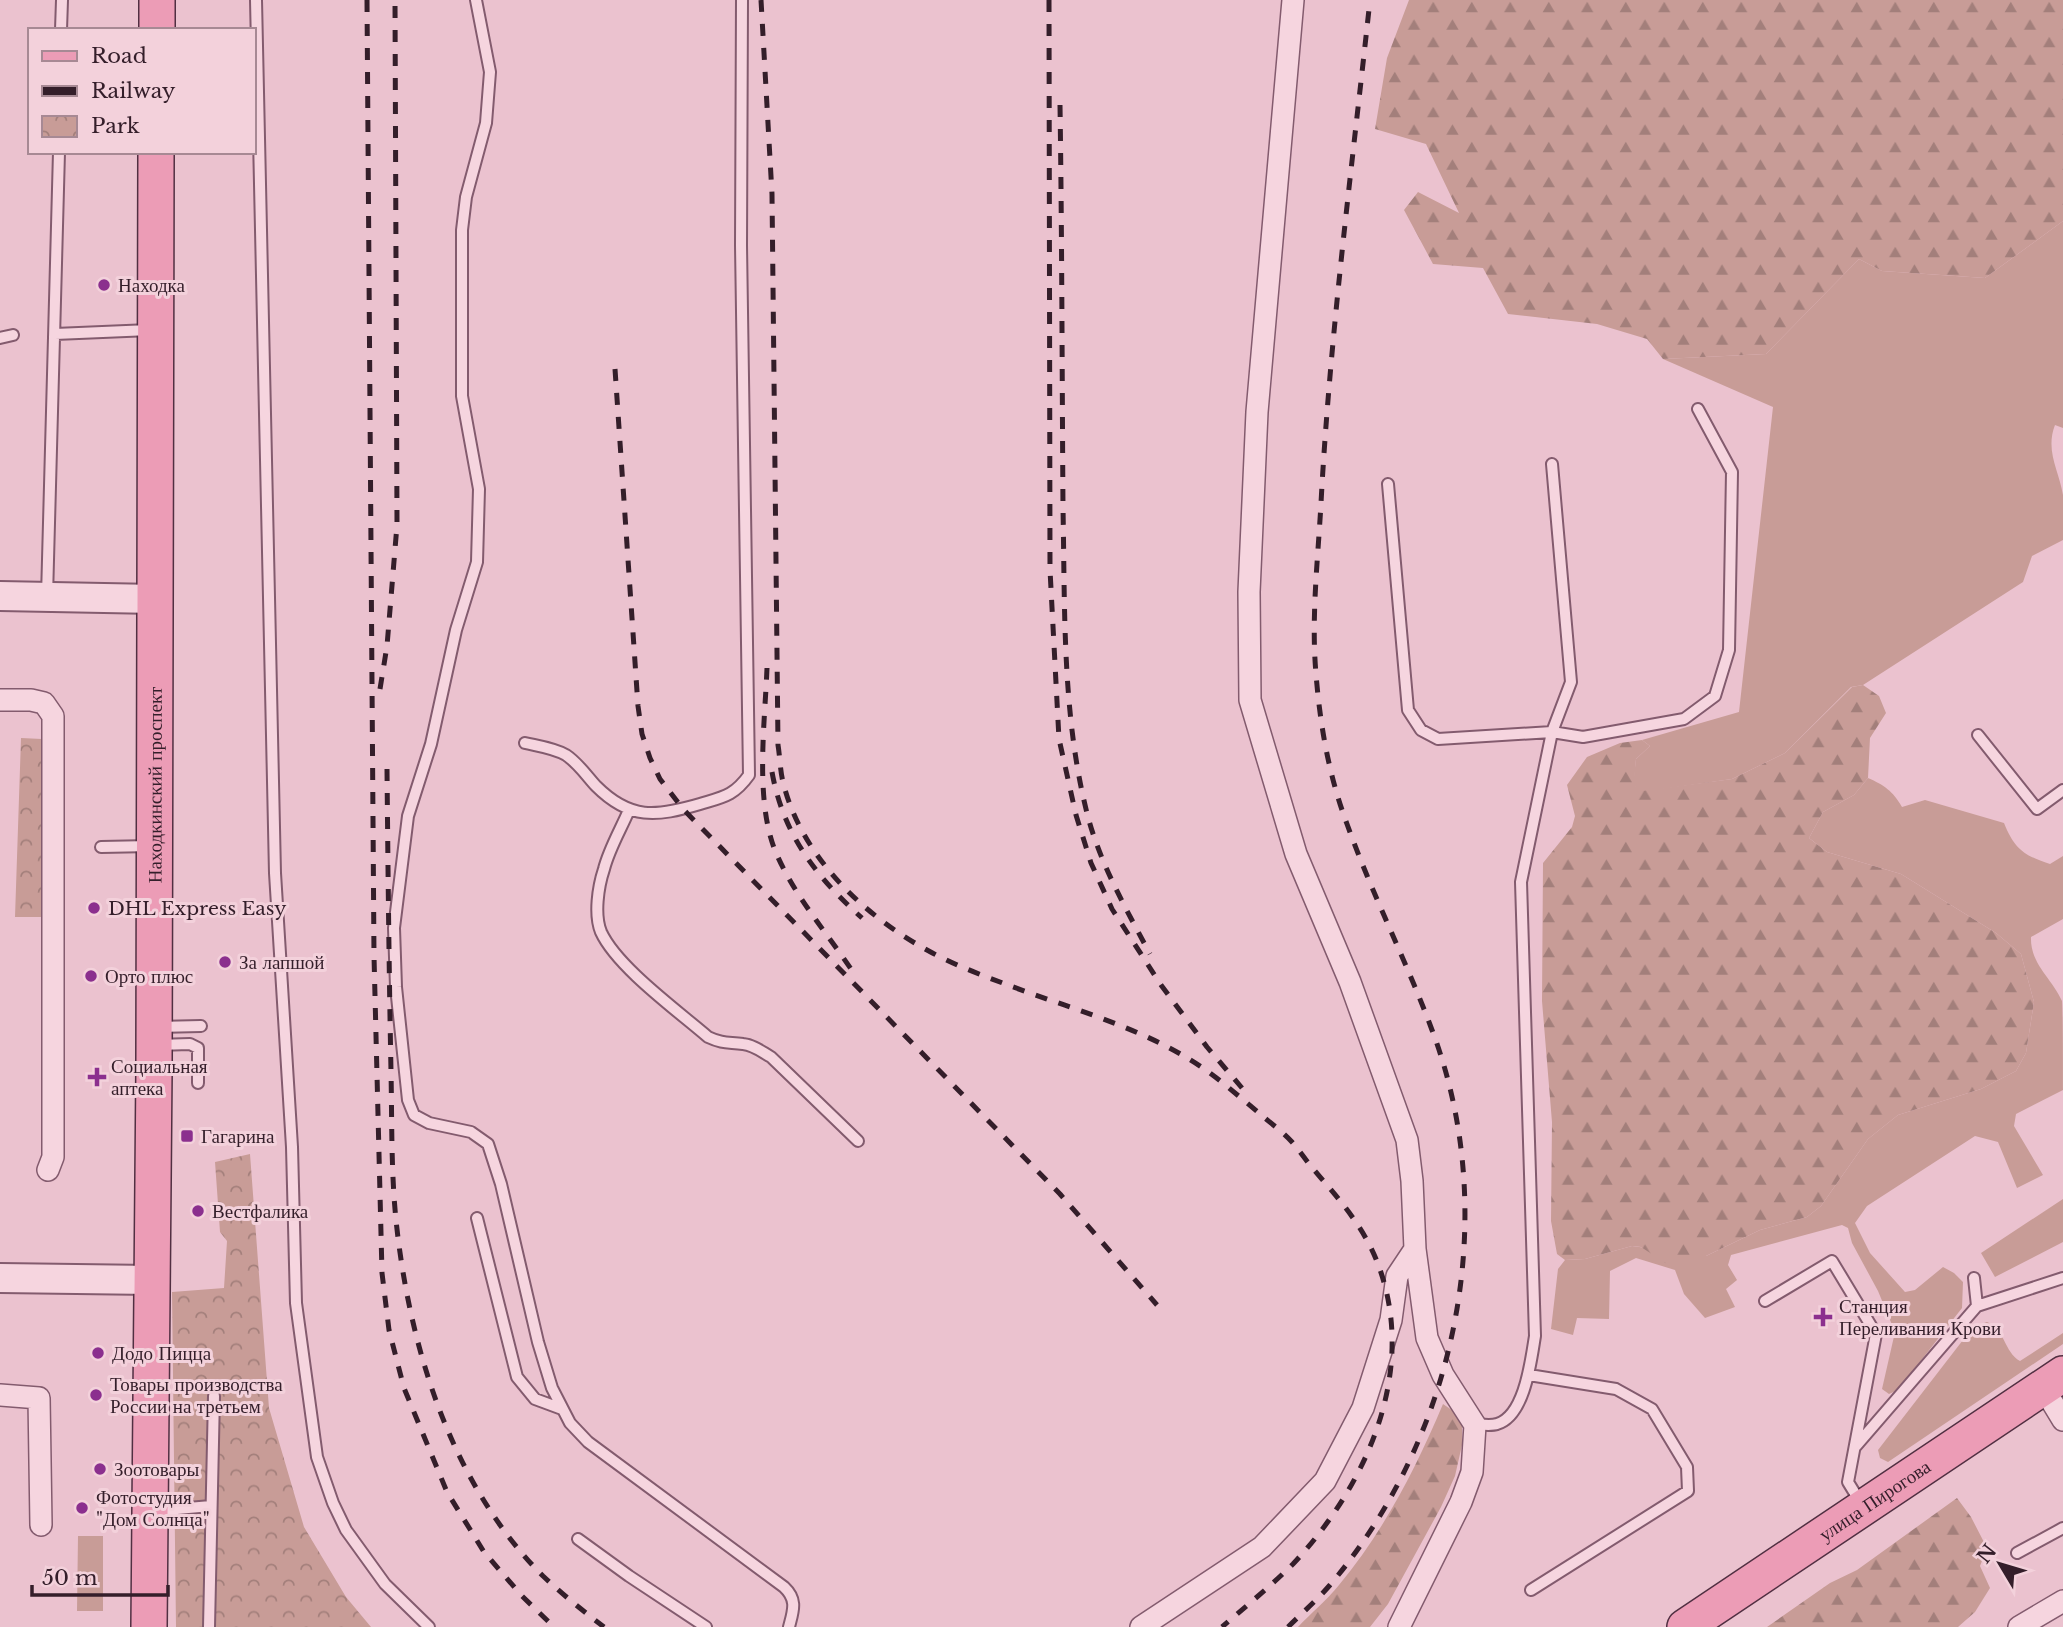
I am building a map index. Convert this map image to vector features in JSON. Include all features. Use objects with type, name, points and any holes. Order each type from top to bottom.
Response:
[{"type":"main road","points":[[157,0],[157,28]]},
{"type":"main road","name":"Находкинский проспект","points":[[149,1627],[154,1036],[156,154]]},
{"type":"main road","name":"улица Пирогова","points":[[1685,1627],[2053,1381]]},
{"type":"street","points":[[1293,0],[1258,412],[1249,592],[1250,700],[1296,853],[1350,982],[1407,1140],[1415,1249],[1427,1338],[1443,1375],[1475,1425],[1472,1472],[1461,1502],[1399,1627]]},
{"type":"street","points":[[0,596],[156,599]]},
{"type":"street","points":[[0,700],[31,700],[44,703],[53,716],[60,847],[53,1157],[48,1170]]},
{"type":"street","points":[[1141,1627],[1262,1547],[1325,1481],[1363,1409],[1391,1320],[1397,1276],[1415,1249]]},
{"type":"street","points":[[0,1278],[152,1280]]},
{"type":"street","points":[[2053,1381],[2063,1420]]},
{"type":"street","points":[[0,1395],[39,1398],[41,1525]]},
{"type":"street","points":[[1409,1627],[1419,1588]]},
{"type":"street","points":[[2019,1627],[2063,1601]]},
{"type":"lane","points":[[61,28],[62,0]]},
{"type":"lane","points":[[256,0],[275,873],[292,1147],[296,1303],[317,1457],[333,1503],[346,1530],[385,1584],[429,1627]]},
{"type":"lane","points":[[476,0],[491,72],[486,123],[466,197],[462,230],[462,396],[479,489],[477,562],[456,630],[431,744],[408,816],[394,928],[396,987],[408,1100],[414,1115],[429,1123],[471,1132],[488,1144],[501,1184],[538,1342],[552,1388],[570,1423],[588,1442],[785,1587],[792,1594],[794,1604],[789,1627]]},
{"type":"lane","points":[[524,743],[568,757],[616,804],[646,813],[676,810],[728,796],[738,790],[749,775],[741,244],[742,0]]},
{"type":"lane","points":[[47,597],[59,154]]},
{"type":"lane","points":[[55,334],[156,330]]},
{"type":"lane","points":[[0,338],[12,335]]},
{"type":"lane","points":[[1388,484],[1408,710],[1421,730],[1438,739],[1552,732],[1583,737],[1684,719],[1715,696],[1729,650],[1732,472],[1698,409]]},
{"type":"lane","points":[[1475,1425],[1498,1424],[1508,1417],[1521,1397],[1529,1375],[1535,1336],[1521,882],[1552,732],[1571,682],[1552,464]]},
{"type":"lane","points":[[1978,735],[2037,809],[2063,790]]},
{"type":"lane","points":[[629,810],[604,867],[599,889],[600,931],[608,944],[635,973],[708,1037],[720,1043],[755,1047],[771,1057],[858,1140]]},
{"type":"lane","points":[[102,847],[154,846]]},
{"type":"lane","points":[[154,1036],[201,1026]]},
{"type":"lane","points":[[154,1036],[198,1048],[198,1083]]},
{"type":"lane","points":[[477,1218],[517,1377],[536,1399],[562,1409]]},
{"type":"lane","points":[[1765,1301],[1832,1261],[1876,1334],[1848,1482],[1864,1507]]},
{"type":"lane","points":[[1974,1278],[1977,1306]]},
{"type":"lane","points":[[1854,1448],[1977,1306],[2063,1278]]},
{"type":"lane","points":[[1529,1375],[1616,1390],[1652,1409],[1686,1467],[1688,1491],[1531,1590]]},
{"type":"lane","points":[[209,1627],[214,1396]]},
{"type":"lane","points":[[151,1512],[211,1506]]},
{"type":"lane","points":[[2017,1553],[2063,1528]]},
{"type":"lane","points":[[578,1539],[706,1627]]},
{"type":"green space","points":[[1409,0],[2063,0],[2063,221],[1985,278],[1882,271],[1859,259],[1766,354],[1663,359],[1647,339],[1597,324],[1508,314],[1483,268],[1433,264],[1404,210],[1418,192],[1459,213],[1426,144],[1375,129],[1387,58]]},
{"type":"green space","points":[[2063,221],[2063,428],[2055,425],[2051,443],[2063,495],[2063,540],[2032,556],[2023,582],[1863,685],[1851,687],[1785,753],[1732,779],[1642,792],[1633,785],[1636,759],[1650,746],[1642,740],[1739,712],[1773,407],[1663,359],[1766,354],[1859,259],[1882,271],[1985,278]]},
{"type":"green space","points":[[1863,685],[1879,696],[1886,713],[1870,738],[1868,778],[1854,795],[1823,812],[1809,838],[1827,852],[1901,874],[1996,933],[2021,954],[2034,1002],[2026,1053],[2016,1071],[1981,1089],[1898,1115],[1868,1139],[1821,1206],[1807,1217],[1760,1230],[1706,1256],[1667,1264],[1641,1247],[1632,1246],[1585,1259],[1565,1260],[1557,1254],[1551,1221],[1552,1122],[1542,1001],[1543,863],[1572,827],[1575,816],[1567,785],[1587,757],[1620,743],[1642,740],[1650,746],[1636,759],[1634,785],[1642,791],[1732,779],[1785,753],[1852,687]]},
{"type":"green space","points":[[21,738],[42,739],[41,917],[15,917]]},
{"type":"green space","points":[[1868,778],[1888,789],[1902,807],[1925,800],[2004,823],[2016,845],[2033,858],[2050,864],[2063,856],[2063,919],[2031,937],[2034,955],[2062,1001],[2063,1090],[2016,1114],[2014,1126],[2043,1175],[2017,1188],[1998,1142],[1975,1136],[1867,1206],[1855,1223],[1870,1253],[1905,1292],[1915,1290],[1943,1267],[1963,1282],[1962,1308],[1898,1390],[1889,1394],[1882,1389],[1895,1332],[1878,1291],[1852,1243],[1848,1228],[1842,1225],[1731,1255],[1728,1265],[1737,1280],[1726,1289],[1735,1307],[1705,1318],[1684,1294],[1675,1270],[1636,1258],[1610,1271],[1609,1319],[1577,1318],[1573,1335],[1551,1329],[1558,1269],[1565,1260],[1585,1259],[1632,1246],[1706,1256],[1760,1230],[1807,1217],[1821,1206],[1868,1139],[1898,1115],[1981,1089],[2016,1071],[2026,1053],[2034,1002],[2021,954],[1996,933],[1901,874],[1827,852],[1809,838],[1823,812],[1854,795]]},
{"type":"green space","points":[[250,1154],[269,1408],[304,1527],[346,1597],[371,1627],[176,1627],[172,1292],[224,1288],[227,1241],[220,1232],[215,1162]]},
{"type":"green space","points":[[2063,1199],[2063,1242],[1995,1277],[1981,1253]]},
{"type":"green space","points":[[1987,1322],[1993,1325],[2020,1361],[2063,1333],[2063,1344],[1888,1462],[1880,1458],[1878,1450],[1973,1327]]},
{"type":"green space","points":[[1443,1404],[1462,1417],[1462,1445],[1455,1476],[1388,1604],[1370,1627],[1298,1627],[1334,1591],[1385,1521],[1422,1452]]},
{"type":"green space","points":[[1957,1498],[1971,1517],[1987,1548],[1980,1566],[1990,1588],[1975,1612],[1958,1627],[1767,1627],[1830,1583],[1857,1570]]},
{"type":"green space","points":[[78,1536],[103,1536],[103,1611],[77,1611]]},
{"type":"railway","points":[[367,0],[374,956],[382,1273],[389,1330],[404,1388],[447,1492],[484,1552],[522,1596],[554,1627]]},
{"type":"railway","points":[[380,689],[387,646],[397,525],[395,0]]},
{"type":"railway","points":[[761,0],[772,194],[778,745],[782,777],[804,835],[838,881],[858,901],[903,936],[967,969],[1146,1036],[1207,1071],[1280,1130],[1349,1213],[1376,1259],[1388,1300],[1392,1341],[1389,1382],[1379,1422],[1364,1461],[1344,1498],[1293,1564],[1222,1627]]},
{"type":"railway","points":[[1049,0],[1050,570],[1059,739],[1076,815],[1091,863],[1112,909],[1161,985],[1207,1047],[1242,1088]]},
{"type":"railway","points":[[1288,1627],[1330,1585],[1374,1526],[1409,1461],[1437,1392],[1455,1321],[1464,1247],[1463,1174],[1453,1101],[1432,1030],[1367,876],[1341,806],[1326,750],[1316,674],[1316,588],[1330,377],[1370,0]]},
{"type":"railway","points":[[1060,105],[1064,583],[1066,659],[1073,735],[1078,772],[1091,828],[1113,883],[1150,954]]},
{"type":"railway","points":[[615,369],[638,706],[642,734],[660,779],[683,809],[1060,1194],[1157,1305]]},
{"type":"railway","points":[[767,668],[763,788],[770,835],[793,885],[851,969]]},
{"type":"railway","points":[[387,769],[393,1183],[402,1268],[424,1364],[459,1456],[483,1499],[511,1539],[543,1576],[604,1627]]},
{"type":"railway","points":[[772,772],[784,815],[804,853],[830,887],[862,918]]},
{"type":"place","name":"Находка","points":[[104,285]]},
{"type":"place","name":"DHL Express Easy","points":[[94,908]]},
{"type":"place","name":"За лапшой","points":[[225,962]]},
{"type":"place","name":"Орто плюс","points":[[91,976]]},
{"type":"place","name":"Социальная аптека","points":[[97,1077]]},
{"type":"place","name":"Гагарина","points":[[187,1136]]},
{"type":"place","name":"Вестфалика","points":[[198,1211]]},
{"type":"place","name":"Станция Переливания Крови","points":[[1823,1317]]},
{"type":"place","name":"Додо Пицца","points":[[98,1353]]},
{"type":"place","name":"Товары производства России на третьем","points":[[96,1395]]},
{"type":"place","name":"Зоотовары","points":[[100,1469]]},
{"type":"place","name":"Фотостудия \"Дом Солнца\"","points":[[82,1508]]}]
